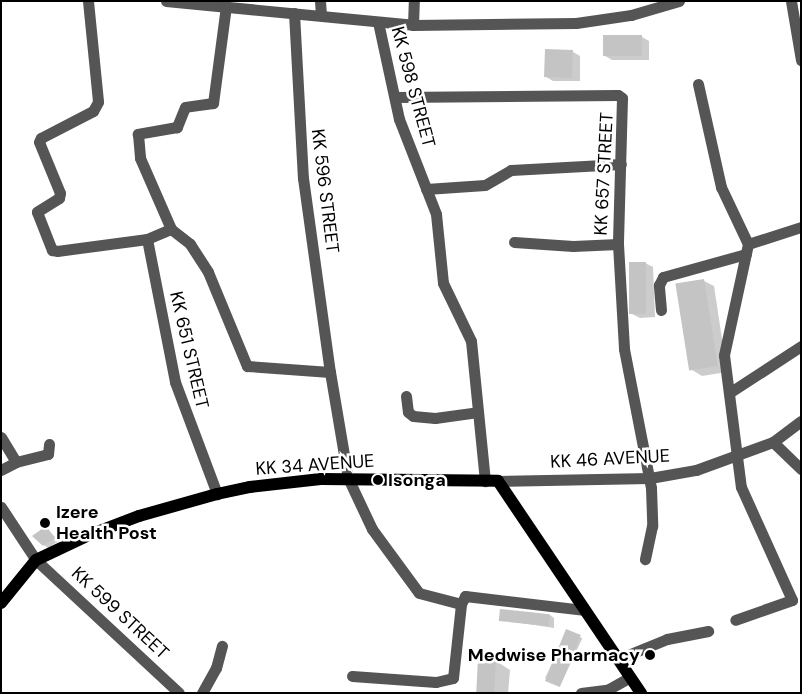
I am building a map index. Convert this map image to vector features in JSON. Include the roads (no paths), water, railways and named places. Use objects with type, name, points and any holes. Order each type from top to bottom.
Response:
[{"type":"main road","name":"KK 34 AVENUE","points":[[1,603],[36,560],[89,535],[139,516],[217,494],[287,481],[348,478],[498,481]]},
{"type":"main road","points":[[498,481],[641,693]]},
{"type":"street","points":[[88,1],[98,102],[93,111],[41,138],[39,142],[60,193],[59,198],[37,212],[52,250],[148,239],[170,229]]},
{"type":"street","points":[[166,1],[413,25],[576,24],[631,15],[679,1]]},
{"type":"street","points":[[320,1],[321,15]]},
{"type":"street","points":[[413,25],[414,1]]},
{"type":"street","points":[[791,1],[801,60]]},
{"type":"street","points":[[226,6],[213,103],[185,107],[177,127],[138,134],[140,158],[170,229],[190,244],[200,258],[250,367],[330,372]]},
{"type":"street","name":"KK 596 STREET","points":[[294,13],[302,178],[330,372],[348,478],[372,530],[419,593],[460,604]]},
{"type":"street","name":"KK 598 STREET","points":[[378,22],[408,147],[426,188],[440,233],[443,283],[471,341],[484,481]]},
{"type":"street","points":[[698,84],[721,187],[747,249],[725,350],[741,488],[792,600],[735,620]]},
{"type":"street","name":"KK 657 STREET","points":[[395,97],[618,95],[625,103],[617,201],[618,244],[624,349],[650,478],[652,526],[645,559]]},
{"type":"street","points":[[426,188],[485,185],[511,170],[621,164]]},
{"type":"street","points":[[661,310],[659,285],[663,277],[747,249],[801,228]]},
{"type":"street","name":"KK 651 STREET","points":[[148,239],[175,382],[217,494]]},
{"type":"street","points":[[514,242],[573,246],[618,244]]},
{"type":"street","points":[[730,393],[801,346]]},
{"type":"street","points":[[406,396],[408,412],[412,416],[434,418],[478,412]]},
{"type":"street","name":"KK 46 AVENUE","points":[[498,481],[650,478],[696,470],[738,457],[773,442],[801,421]]},
{"type":"street","points":[[1,437],[16,462]]},
{"type":"street","points":[[773,442],[801,469]]},
{"type":"street","points":[[1,470],[16,462],[48,454],[49,444]]},
{"type":"street","name":"KK 599 STREET","points":[[1,507],[36,560],[179,693]]},
{"type":"street","points":[[352,676],[435,687],[452,678],[460,604],[465,596],[471,595],[585,610]]},
{"type":"street","points":[[618,659],[667,639],[708,631]]},
{"type":"street","points":[[202,693],[216,668],[222,646]]},
{"type":"street","points":[[581,693],[607,690],[630,677]]},
{"type":"place","name":"Isonga","points":[[378,480]]},
{"type":"place","name":"Izere Health Post","points":[[45,523]]},
{"type":"place","name":"Medwise Pharmacy","points":[[650,655]]}]
